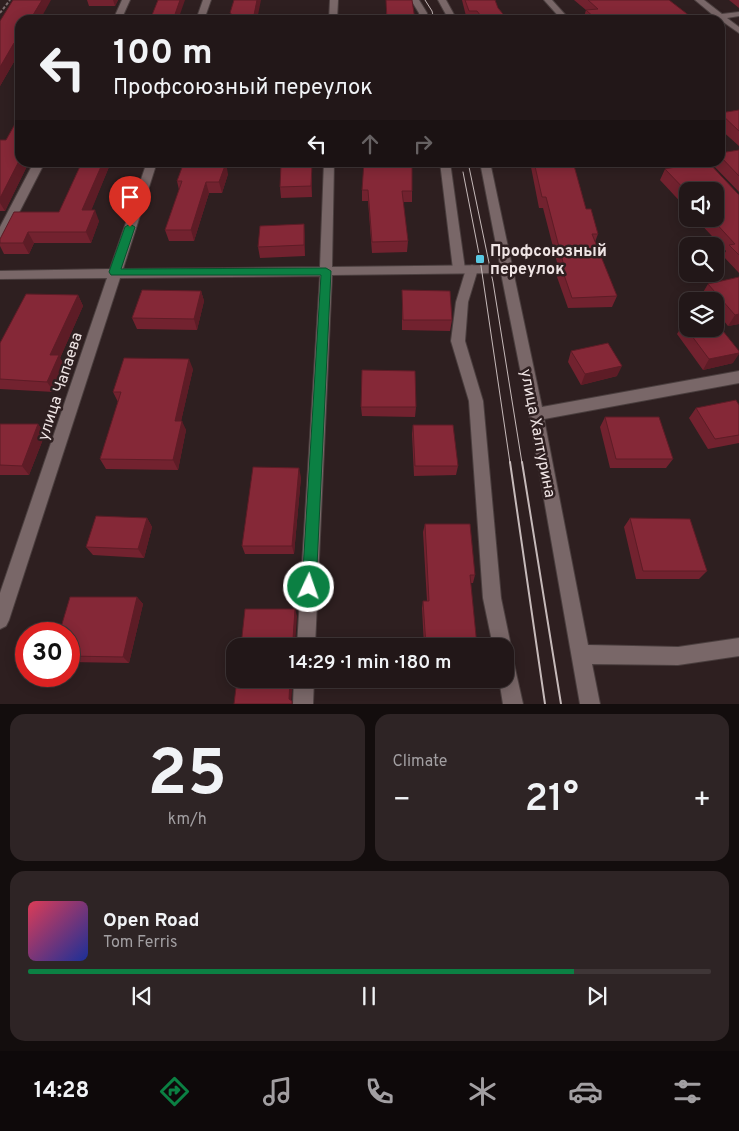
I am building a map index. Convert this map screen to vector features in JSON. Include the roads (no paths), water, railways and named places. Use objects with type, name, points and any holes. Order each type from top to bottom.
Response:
[{"type":"street","points":[[118,15],[126,0]]},
{"type":"street","points":[[202,15],[207,0]]},
{"type":"street","points":[[334,0],[334,15]]},
{"type":"street","points":[[415,0],[423,15]]},
{"type":"street","points":[[442,0],[450,15]]},
{"type":"street","points":[[548,0],[562,15]]},
{"type":"street","points":[[699,0],[720,15]]},
{"type":"street","points":[[725,16],[739,14]]},
{"type":"street","points":[[725,19],[739,31]]},
{"type":"street","points":[[0,238],[37,167]]},
{"type":"street","name":"улица Чапаева","points":[[0,620],[150,167]]},
{"type":"street","points":[[306,638],[326,271],[329,167]]},
{"type":"street","points":[[446,167],[465,269],[458,341],[476,402],[492,598],[500,638]]},
{"type":"street","name":"улица Халтурина","points":[[486,167],[536,414],[590,704]]},
{"type":"street","points":[[0,275],[505,268]]},
{"type":"street","points":[[536,414],[739,377]]},
{"type":"street","points":[[582,654],[678,656],[739,647]]},
{"type":"street","points":[[303,704],[304,688]]},
{"type":"street","points":[[510,688],[513,704]]},
{"type":"tram line","points":[[425,0],[433,15]]},
{"type":"tram line","points":[[469,167],[493,282],[522,463]]},
{"type":"tram line","points":[[463,172],[480,259],[510,463]]},
{"type":"tram line","points":[[510,462],[545,704]]},
{"type":"tram line","points":[[522,462],[561,704]]},
{"type":"place","name":"Профсоюзный переулок","points":[[480,259]]}]
